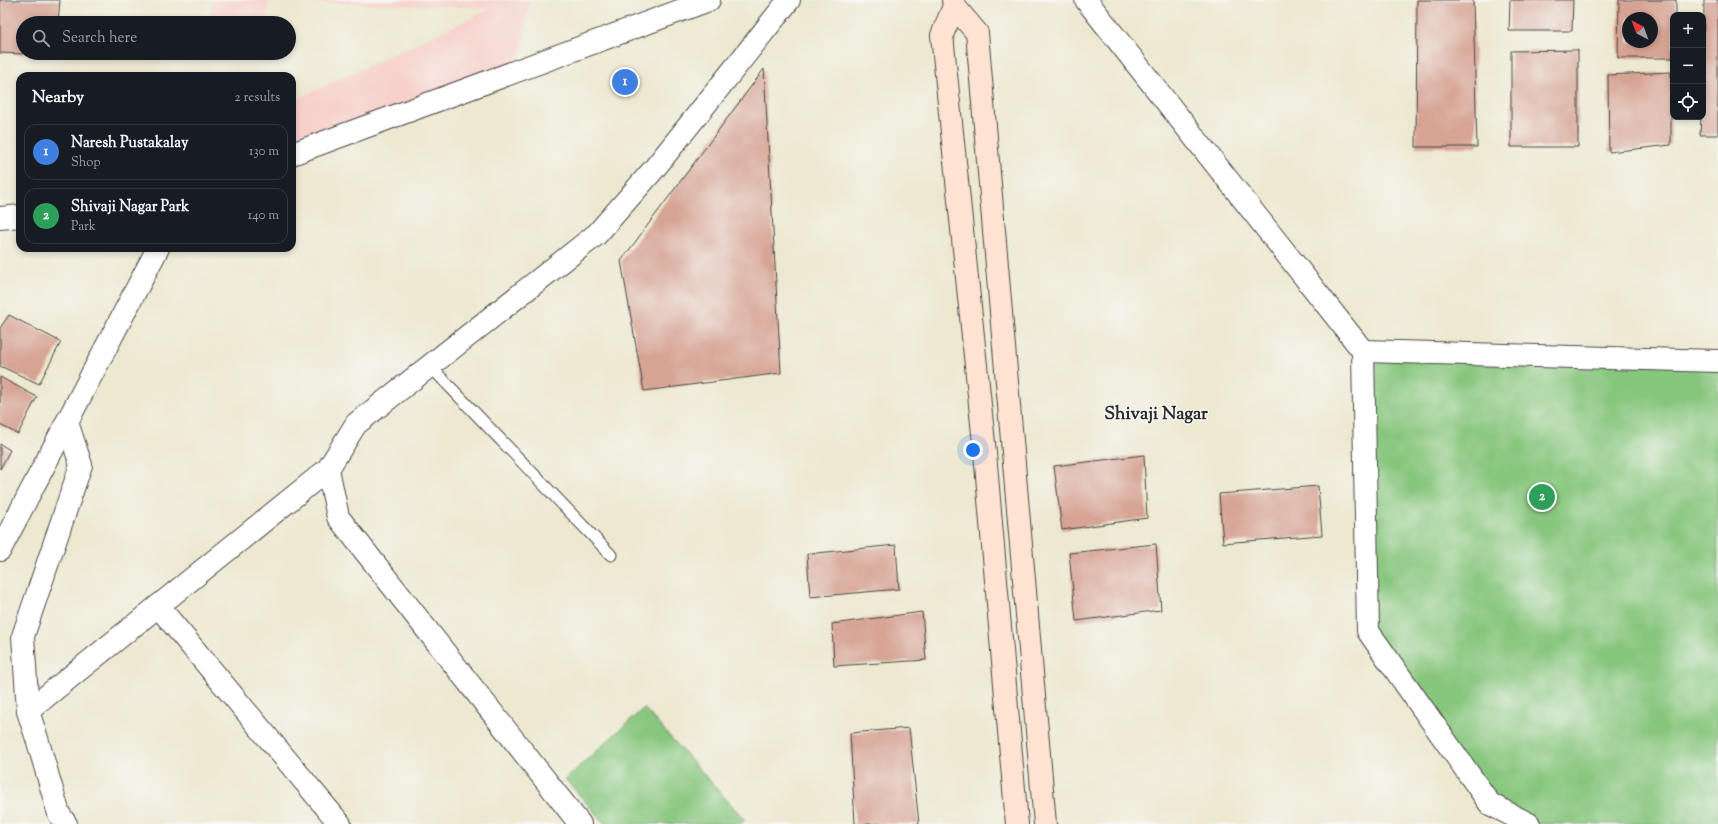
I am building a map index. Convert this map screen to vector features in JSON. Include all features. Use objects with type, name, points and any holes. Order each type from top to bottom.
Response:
[{"type":"street","points":[[296,153],[709,0]]},
{"type":"street","points":[[28,711],[328,469],[356,424],[597,234],[654,169],[790,0]]},
{"type":"street","points":[[1086,0],[1363,352],[1368,631],[1490,804],[1529,824]]},
{"type":"street","points":[[953,3],[942,35],[985,453],[1017,824]]},
{"type":"street","points":[[953,3],[977,33],[1045,824]]},
{"type":"street","points":[[0,218],[16,216]]},
{"type":"street","points":[[0,550],[156,252]]},
{"type":"street","points":[[1363,352],[1718,361]]},
{"type":"street","points":[[66,824],[59,814],[28,711],[23,636],[81,464],[68,422]]},
{"type":"street","points":[[328,469],[338,517],[580,824]]},
{"type":"street","points":[[158,606],[340,824]]},
{"type":"lane","points":[[430,366],[611,555]]},
{"type":"shaded area","points":[[212,0],[529,0],[520,61],[296,161],[296,99],[493,8],[269,1],[268,16],[211,16]]},
{"type":"green space","points":[[1364,352],[1718,362],[1718,824],[1531,824],[1491,803],[1368,631]]},
{"type":"green space","points":[[644,708],[745,820],[740,824],[605,824],[565,779]]},
{"type":"building","points":[[0,0],[60,0],[59,16],[16,16],[16,54],[0,53]]},
{"type":"building","points":[[1417,0],[1473,0],[1477,147],[1416,147]]},
{"type":"building","points":[[1510,0],[1573,0],[1572,31],[1509,31]]},
{"type":"building","points":[[1619,0],[1676,0],[1676,12],[1670,12],[1670,58],[1618,58]]},
{"type":"building","points":[[1704,0],[1718,0],[1718,135],[1700,135],[1701,120],[1706,120],[1706,12],[1704,12]]},
{"type":"building","points":[[1578,50],[1578,147],[1511,147],[1511,51]]},
{"type":"building","points":[[764,69],[781,373],[644,391],[621,261]]},
{"type":"building","points":[[1670,72],[1671,145],[1609,152],[1608,75]]},
{"type":"building","points":[[9,315],[61,342],[39,384],[0,366],[0,328]]},
{"type":"building","points":[[0,377],[37,397],[18,434],[0,425]]},
{"type":"building","points":[[0,444],[10,450],[0,469]]},
{"type":"building","points":[[1144,455],[1147,518],[1062,530],[1054,466]]},
{"type":"building","points":[[1318,486],[1322,535],[1223,543],[1219,494]]},
{"type":"building","points":[[1156,544],[1161,610],[1076,621],[1069,553]]},
{"type":"building","points":[[896,545],[899,589],[810,597],[807,554]]},
{"type":"building","points":[[922,612],[926,660],[834,666],[832,624]]},
{"type":"building","points":[[909,728],[919,824],[855,824],[850,733]]},
{"type":"place","name":"Naresh Pustakalay","points":[[625,82]]},
{"type":"place","name":"Shivaji Nagar Park","points":[[1542,497]]},
{"type":"district","name":"Shivaji Nagar","points":[[1156,413]]}]
